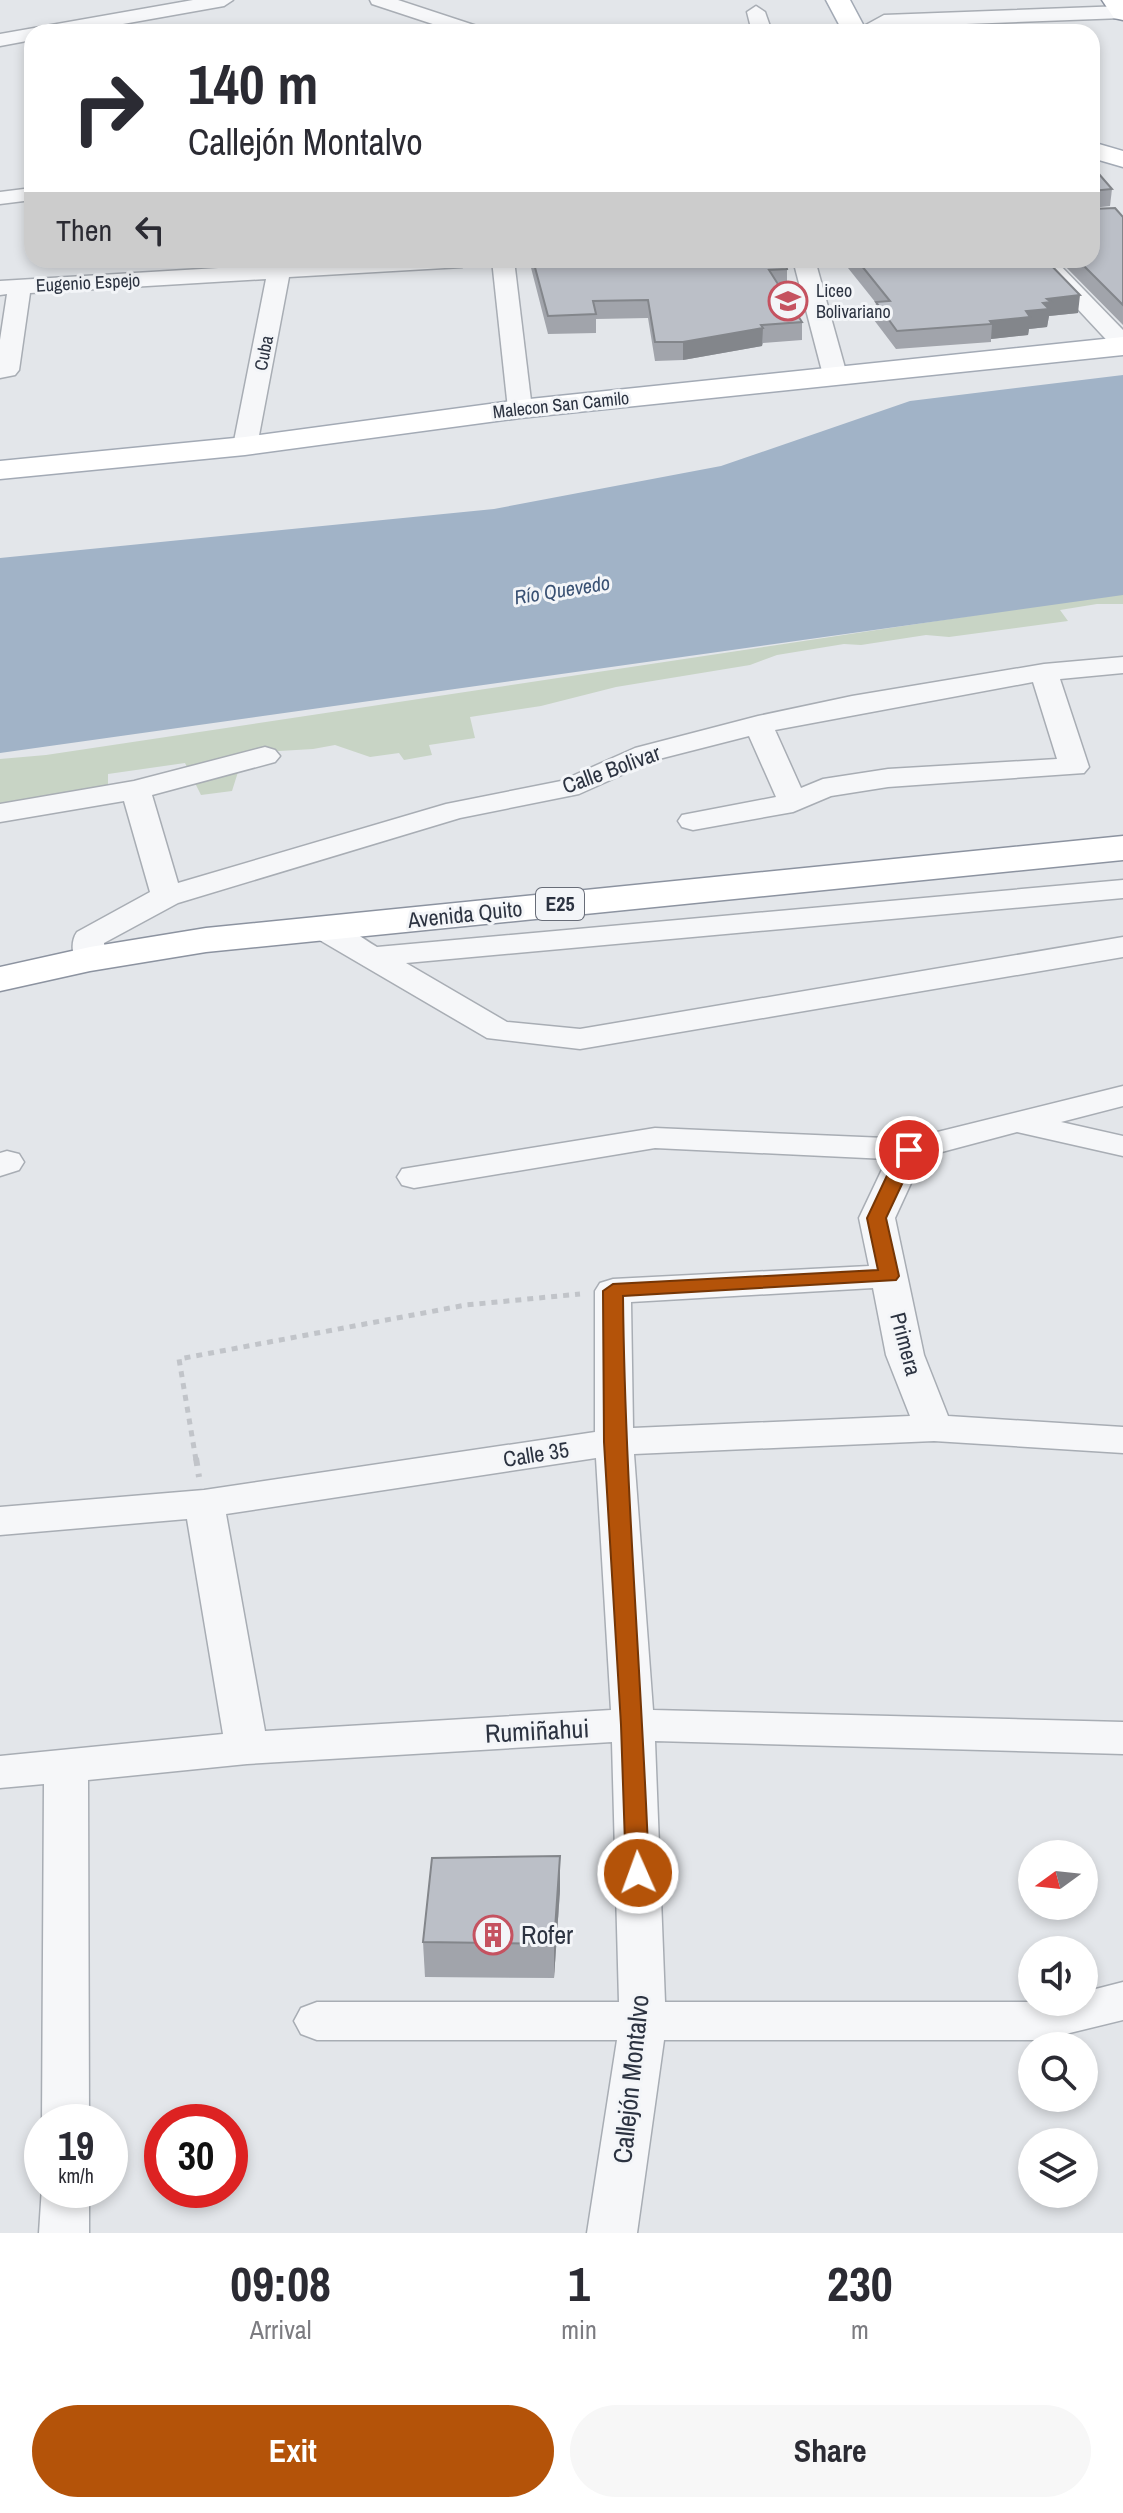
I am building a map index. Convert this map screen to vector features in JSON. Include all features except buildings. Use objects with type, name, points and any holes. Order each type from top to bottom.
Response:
[{"type":"highway","points":[[1114,0],[1123,12]]},
{"type":"highway","name":"Avenida Quito","points":[[0,979],[90,959],[206,940],[1121,854]]},
{"type":"main road","points":[[838,0],[851,24]]},
{"type":"main road","points":[[1100,152],[1123,159]]},
{"type":"main road","name":"Malecon San Camilo","points":[[0,470],[245,446],[520,409],[1123,345]]},
{"type":"street","points":[[379,0],[452,24]]},
{"type":"street","points":[[88,24],[210,1]]},
{"type":"street","points":[[756,12],[760,24]]},
{"type":"street","points":[[878,24],[884,21],[1123,12]]},
{"type":"street","points":[[0,39],[24,35]]},
{"type":"street","points":[[0,198],[24,195]]},
{"type":"street","name":"Eugenio Espejo","points":[[10,288],[99,271],[208,268]]},
{"type":"street","name":"Cuba","points":[[245,446],[280,268]]},
{"type":"street","points":[[504,268],[520,409]]},
{"type":"street","points":[[806,268],[835,375]]},
{"type":"street","points":[[1051,268],[1123,345]]},
{"type":"street","points":[[4,371],[10,288]]},
{"type":"street","name":"Calle Bolivar","points":[[90,959],[88,939],[167,896],[364,835],[457,810],[569,788],[645,754],[758,725],[1044,672],[1123,665]]},
{"type":"street","points":[[693,821],[793,803],[823,788],[888,778],[1074,767],[1044,672]]},
{"type":"street","points":[[758,725],[793,803]]},
{"type":"street","points":[[0,813],[136,790],[265,756]]},
{"type":"street","points":[[136,790],[167,896]]},
{"type":"street","points":[[371,957],[1123,889]]},
{"type":"street","points":[[322,928],[499,1031],[580,1039],[1123,947]]},
{"type":"street","points":[[414,1177],[655,1138],[909,1150],[1123,1096]]},
{"type":"street","points":[[1017,1122],[1123,1146]]},
{"type":"street","name":"Primera","points":[[909,1150],[877,1218],[905,1355],[934,1428]]},
{"type":"street","points":[[613,1291],[889,1276]]},
{"type":"street","name":"Callejón Montalvo","points":[[612,2233],[643,2021],[633,1725],[614,1442],[613,1291]]},
{"type":"street","name":"Calle 35","points":[[0,1521],[204,1504],[614,1442],[934,1428],[1123,1440]]},
{"type":"street","points":[[204,1504],[247,1748]]},
{"type":"street","name":"Rumiñahui","points":[[0,1772],[247,1748],[633,1725],[1123,1738]]},
{"type":"street","points":[[65,2104],[66,1766]]},
{"type":"street","points":[[317,2021],[1041,2021],[1123,2001]]},
{"type":"street","points":[[64,2233],[65,2208]]},
{"type":"path","points":[[204,1504],[179,1359],[466,1305],[613,1291]]},
{"type":"green space","points":[[1123,593],[1123,604],[1097,604],[1060,610],[1068,621],[949,637],[926,635],[861,645],[844,644],[777,655],[750,665],[616,687],[541,706],[470,717],[475,738],[429,745],[432,755],[404,760],[399,753],[370,757],[335,745],[244,753],[232,791],[201,795],[185,763],[108,774],[108,793],[0,808],[0,759],[46,755]]},
{"type":"water","name":"Río Quevedo","points":[[1123,375],[1123,595],[0,753],[0,558],[494,509],[721,466],[910,401]]},
{"type":"place","name":"Liceo Bolivariano","points":[[788,301]]},
{"type":"place","name":"Rofer","points":[[493,1935]]},
{"type":"route","points":[[638,1873],[633,1725],[614,1442],[613,1291],[889,1276],[877,1218],[909,1150]]}]
